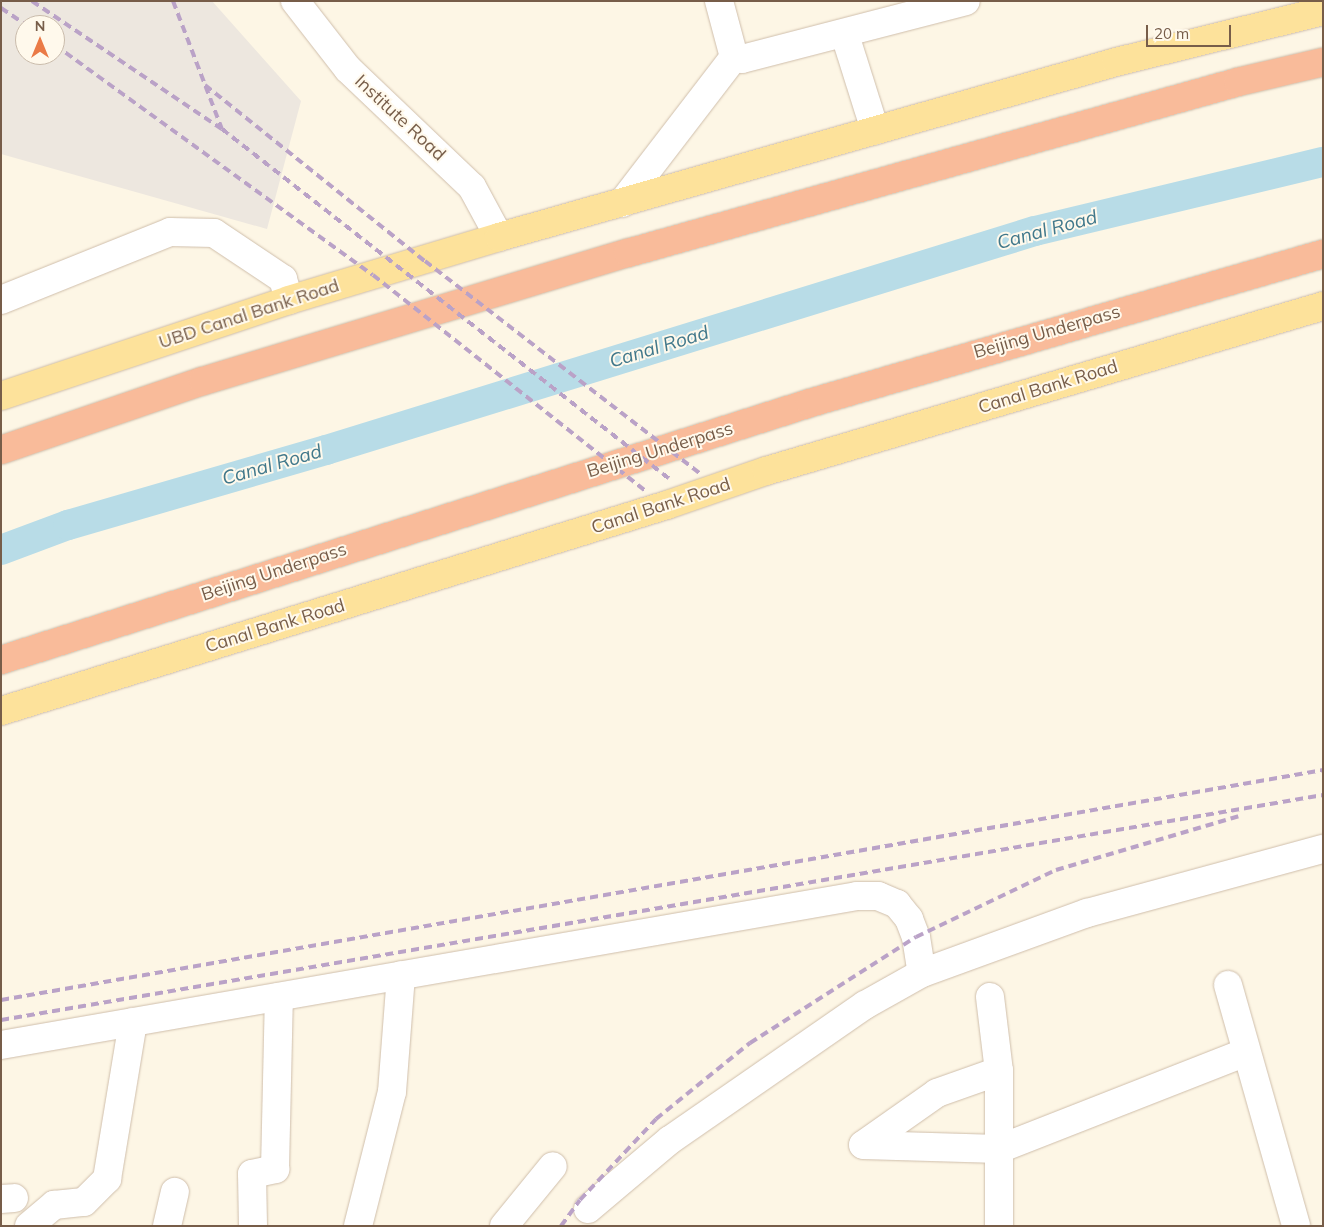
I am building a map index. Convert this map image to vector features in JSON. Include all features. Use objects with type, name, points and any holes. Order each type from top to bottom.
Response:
[{"type":"highway","points":[[1,450],[203,381],[628,253],[1228,85],[1323,62]]},
{"type":"highway","name":"Beijing Underpass","points":[[1,660],[810,403],[1323,254]]},
{"type":"main road","points":[[499,237],[1116,62],[1323,10]]},
{"type":"main road","name":"UBD Canal Bank Road","points":[[1,396],[289,300],[499,237]]},
{"type":"main road","name":"Canal Bank Road","points":[[1,711],[658,508],[766,471],[1323,306]]},
{"type":"street","name":"Institute Road","points":[[295,1],[348,70],[472,187],[499,237]]},
{"type":"street","points":[[719,1],[734,57]]},
{"type":"street","points":[[734,57],[754,58],[966,1]]},
{"type":"street","points":[[845,35],[875,130]]},
{"type":"street","points":[[622,202],[734,57]]},
{"type":"street","points":[[1,300],[170,232],[214,232],[283,279],[289,300]]},
{"type":"street","points":[[588,1209],[670,1140],[865,1005],[922,973],[1088,914],[1323,849]]},
{"type":"street","points":[[1,1045],[857,896],[878,896],[897,904],[909,919],[922,973]]},
{"type":"street","points":[[358,1226],[392,1092],[401,975]]},
{"type":"street","points":[[1228,985],[1296,1226]]},
{"type":"street","points":[[253,1226],[252,1174],[274,1169],[278,997]]},
{"type":"street","points":[[990,997],[999,1071],[999,1226]]},
{"type":"street","points":[[29,1226],[54,1205],[84,1202],[107,1179],[133,1022]]},
{"type":"street","points":[[999,1071],[937,1093],[863,1145],[999,1149],[1246,1052]]},
{"type":"street","points":[[504,1226],[553,1166]]},
{"type":"street","points":[[167,1226],[175,1192]]},
{"type":"shaded area","points":[[1,1],[212,1],[301,101],[267,229],[1,154]]},
{"type":"waterway","name":"Canal Road","points":[[1,550],[68,525],[326,450],[1035,231],[1323,162]]},
{"type":"railway","points":[[32,1],[222,129],[672,481]]},
{"type":"railway","points":[[173,1],[222,129]]},
{"type":"railway","points":[[1,8],[15,18]]},
{"type":"railway","points":[[65,52],[373,275],[647,492]]},
{"type":"railway","points":[[205,85],[425,261],[701,474]]},
{"type":"railway","points":[[1,1000],[1323,770]]},
{"type":"railway","points":[[1,1020],[1323,795]]},
{"type":"railway","points":[[561,1226],[580,1200],[656,1119],[750,1043],[916,937],[1056,870],[1240,816]]}]
